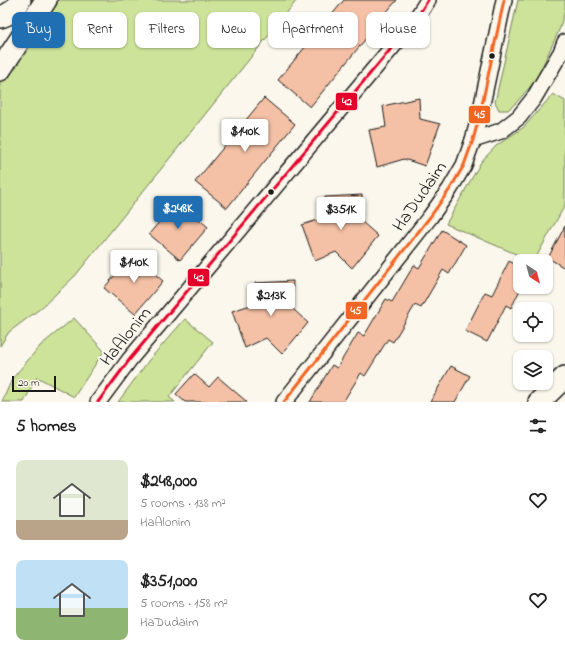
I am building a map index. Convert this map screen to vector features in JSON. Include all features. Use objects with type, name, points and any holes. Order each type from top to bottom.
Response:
[{"type":"main road","points":[[1,18],[11,12],[20,0]]},
{"type":"main road","points":[[0,70],[46,0]]},
{"type":"main road","points":[[539,402],[565,377]]},
{"type":"street","name":"HaAlonim","points":[[98,402],[130,358],[416,20],[428,0]]},
{"type":"street","name":"HaDudaim","points":[[284,402],[430,217],[450,189],[464,165],[480,114],[504,0]]},
{"type":"street","points":[[473,140],[501,131],[519,117],[534,98],[561,52],[565,42]]},
{"type":"green space","points":[[54,0],[297,0],[287,12],[268,12],[268,36],[260,46],[260,12],[207,12],[207,48],[258,48],[75,276],[41,308],[9,332],[0,346],[0,82],[22,48],[65,48],[65,12],[46,12]]},
{"type":"green space","points":[[518,0],[565,0],[565,10],[560,28],[536,80],[508,110],[499,110],[495,102]]},
{"type":"green space","points":[[553,94],[565,101],[565,205],[538,254],[516,254],[446,224],[481,162],[496,146],[524,127]]},
{"type":"green space","points":[[74,318],[104,351],[74,397],[37,377],[24,402],[2,402],[12,379],[40,346]]},
{"type":"green space","points":[[185,319],[213,342],[169,397],[175,402],[118,402],[149,360]]},
{"type":"building","points":[[344,0],[397,0],[386,12],[366,12],[366,38],[310,107],[278,80],[304,48],[358,48],[358,12],[334,12]]},
{"type":"building","points":[[264,98],[295,124],[227,208],[195,182]]},
{"type":"building","points":[[419,98],[420,119],[440,124],[425,166],[404,159],[377,167],[369,130],[386,127],[383,106]]},
{"type":"building","points":[[362,195],[362,222],[378,236],[352,268],[336,252],[315,261],[302,225],[327,217],[325,197]]},
{"type":"building","points":[[177,201],[208,227],[180,260],[149,234]]},
{"type":"building","points":[[565,226],[565,268],[553,261],[553,254],[550,254]]},
{"type":"building","points":[[442,230],[466,245],[449,274],[443,270],[421,308],[415,305],[393,342],[388,339],[365,376],[361,373],[343,402],[310,402],[332,365],[337,368],[358,333],[364,336],[386,299],[392,302],[414,265],[419,268]]},
{"type":"building","points":[[132,255],[163,281],[135,314],[104,288]]},
{"type":"building","points":[[509,261],[513,263],[513,294],[518,294],[511,308],[506,305],[487,342],[465,331],[485,292],[492,295]]},
{"type":"building","points":[[293,281],[292,308],[308,323],[282,354],[266,338],[245,348],[232,311],[257,303],[255,283]]},
{"type":"building","points":[[451,366],[470,376],[455,402],[430,402]]},
{"type":"building","points":[[194,374],[209,387],[218,377],[247,402],[185,402],[176,394]]},
{"type":"transit line","name":"42","points":[[98,402],[130,359],[416,19],[428,0]]},
{"type":"transit line","name":"45","points":[[284,402],[430,217],[450,189],[464,165],[480,114],[504,0]]}]
